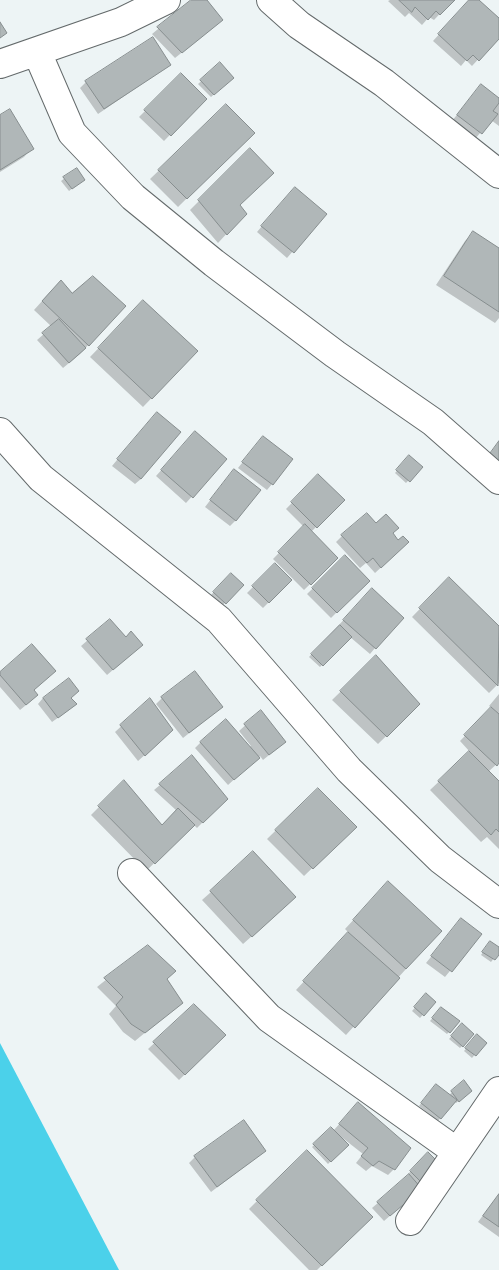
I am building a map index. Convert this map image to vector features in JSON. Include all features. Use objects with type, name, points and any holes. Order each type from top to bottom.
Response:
[{"type":"street","points":[[271,0],[299,25],[384,83],[499,174]]},
{"type":"street","points":[[0,64],[121,22],[162,1]]},
{"type":"street","points":[[37,52],[72,133],[133,198],[222,269],[336,354],[433,422],[499,480]]},
{"type":"street","points":[[0,432],[41,478],[220,620],[349,770],[440,859],[499,904]]},
{"type":"street","points":[[132,873],[270,1018],[458,1152]]},
{"type":"street","points":[[410,1221],[499,1091]]},
{"type":"water","points":[[0,1043],[119,1270],[0,1270]]},
{"type":"building","points":[[191,0],[207,0],[223,20],[182,53],[157,27]]},
{"type":"building","points":[[399,0],[455,0],[440,15],[436,11],[428,20],[415,7],[412,12]]},
{"type":"building","points":[[469,0],[479,0],[499,18],[499,39],[479,61],[473,55],[467,61],[438,34]]},
{"type":"building","points":[[0,22],[7,33],[0,38]]},
{"type":"building","points":[[153,37],[171,65],[104,109],[85,81]]},
{"type":"building","points":[[220,62],[234,78],[214,95],[200,80]]},
{"type":"building","points":[[181,73],[207,99],[171,136],[144,110]]},
{"type":"building","points":[[481,84],[499,98],[499,103],[493,111],[498,114],[482,134],[457,115]]},
{"type":"building","points":[[226,104],[255,133],[187,199],[158,170]]},
{"type":"building","points":[[10,109],[34,149],[0,170],[0,115]]},
{"type":"building","points":[[250,148],[274,173],[240,205],[247,214],[227,235],[198,200]]},
{"type":"building","points":[[77,168],[85,180],[72,189],[63,177]]},
{"type":"building","points":[[295,187],[327,214],[294,253],[261,226]]},
{"type":"building","points":[[473,231],[499,248],[499,312],[444,276]]},
{"type":"building","points":[[93,276],[126,306],[89,346],[42,301],[61,280],[72,293]]},
{"type":"building","points":[[143,300],[198,351],[152,399],[98,348]]},
{"type":"building","points":[[59,319],[86,348],[69,363],[42,333]]},
{"type":"building","points":[[157,412],[181,432],[141,479],[117,459]]},
{"type":"building","points":[[195,431],[227,459],[193,498],[161,470]]},
{"type":"building","points":[[263,436],[293,459],[273,485],[242,462]]},
{"type":"building","points":[[499,441],[499,463],[489,455]]},
{"type":"building","points":[[409,455],[423,467],[410,482],[396,470]]},
{"type":"building","points":[[234,469],[261,490],[236,521],[210,500]]},
{"type":"building","points":[[318,474],[345,500],[317,528],[291,502]]},
{"type":"building","points":[[367,513],[376,523],[386,514],[399,528],[393,533],[398,540],[403,536],[409,542],[381,568],[373,558],[367,563],[341,535]]},
{"type":"building","points":[[305,524],[338,558],[311,585],[278,552]]},
{"type":"building","points":[[345,555],[370,581],[337,613],[312,588]]},
{"type":"building","points":[[275,563],[292,580],[269,603],[252,586]]},
{"type":"building","points":[[231,573],[244,585],[226,604],[213,592]]},
{"type":"building","points":[[449,577],[499,626],[498,686],[419,608]]},
{"type":"building","points":[[372,588],[404,618],[376,649],[343,620]]},
{"type":"building","points":[[110,619],[126,637],[131,631],[143,645],[113,670],[86,639]]},
{"type":"building","points":[[340,625],[352,637],[323,666],[311,654]]},
{"type":"building","points":[[32,644],[56,671],[34,690],[38,695],[26,705],[0,675],[0,672]]},
{"type":"building","points":[[376,655],[420,704],[387,737],[340,691]]},
{"type":"building","points":[[195,671],[223,707],[189,733],[161,697]]},
{"type":"building","points":[[69,678],[79,691],[71,698],[77,704],[58,718],[43,698]]},
{"type":"building","points":[[150,698],[173,730],[145,756],[120,725]]},
{"type":"building","points":[[491,707],[499,714],[499,763],[497,766],[464,735]]},
{"type":"building","points":[[261,710],[286,742],[269,755],[244,724]]},
{"type":"building","points":[[226,719],[260,758],[234,780],[200,742]]},
{"type":"building","points":[[469,751],[499,781],[499,832],[496,829],[491,835],[438,781]]},
{"type":"building","points":[[192,755],[228,799],[203,823],[159,784]]},
{"type":"building","points":[[124,780],[162,825],[178,808],[195,825],[155,864],[98,806]]},
{"type":"building","points":[[318,788],[357,827],[313,869],[275,830]]},
{"type":"building","points":[[253,851],[296,897],[252,937],[210,891]]},
{"type":"building","points":[[388,881],[442,931],[406,969],[353,920]]},
{"type":"building","points":[[461,918],[482,934],[452,972],[431,956]]},
{"type":"building","points":[[348,932],[400,978],[355,1028],[303,981]]},
{"type":"building","points":[[490,941],[499,947],[499,955],[495,960],[482,952]]},
{"type":"building","points":[[148,945],[176,971],[167,979],[183,1003],[145,1033],[131,1024],[116,1005],[123,997],[104,978]]},
{"type":"building","points":[[426,993],[436,1002],[424,1016],[414,1007]]},
{"type":"building","points":[[194,1004],[226,1035],[185,1075],[153,1042]]},
{"type":"building","points":[[441,1007],[460,1021],[450,1033],[432,1018]]},
{"type":"building","points":[[462,1023],[474,1034],[463,1047],[451,1036]]},
{"type":"building","points":[[477,1034],[487,1043],[476,1056],[465,1048]]},
{"type":"building","points":[[464,1080],[472,1091],[459,1102],[451,1091]]},
{"type":"building","points":[[436,1084],[457,1100],[441,1119],[421,1103]]},
{"type":"building","points":[[358,1102],[411,1148],[395,1170],[379,1161],[373,1166],[361,1156],[368,1148],[339,1124]]},
{"type":"building","points":[[244,1120],[266,1151],[217,1187],[194,1156]]},
{"type":"building","points":[[331,1127],[349,1145],[331,1162],[313,1144]]},
{"type":"building","points":[[307,1150],[373,1217],[322,1266],[256,1200]]},
{"type":"building","points":[[428,1152],[442,1166],[424,1185],[410,1171]]},
{"type":"building","points":[[409,1174],[422,1189],[390,1216],[377,1202]]},
{"type":"building","points":[[499,1194],[499,1227],[483,1216]]}]
